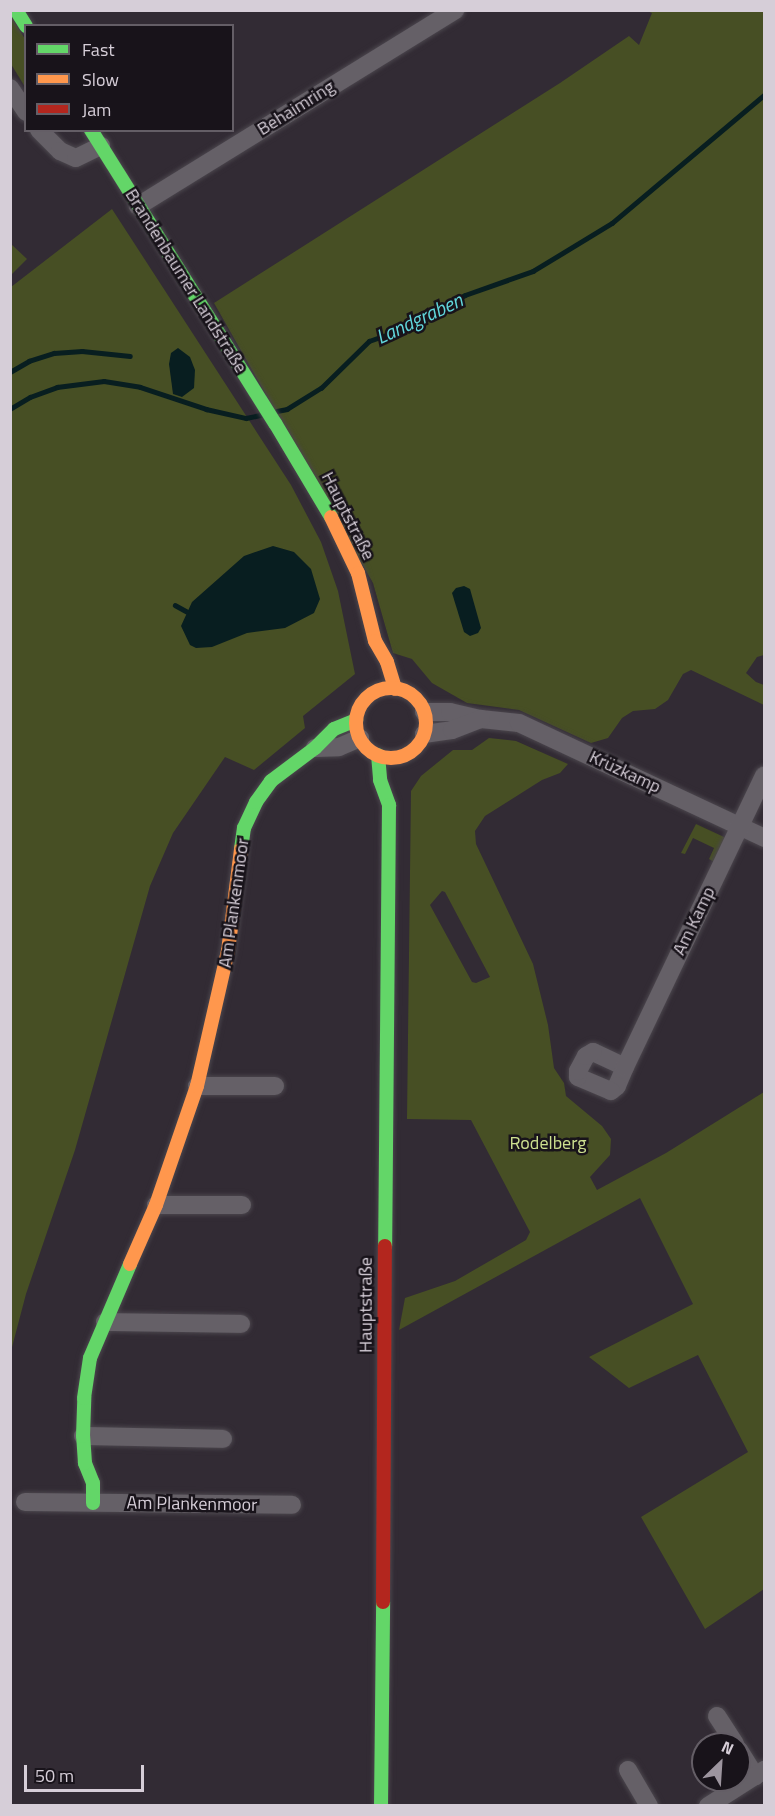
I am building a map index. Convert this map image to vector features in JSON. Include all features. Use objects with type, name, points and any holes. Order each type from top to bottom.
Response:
[{"type":"main road","points":[[16,10],[25,24]]},
{"type":"main road","name":"Brandenbaumer Landstraße","points":[[92,132],[273,419]]},
{"type":"main road","name":"Hauptstraße","points":[[273,419],[342,536],[358,573],[375,641],[387,662],[395,689]]},
{"type":"main road","name":"Hauptstraße","points":[[375,641],[371,669],[375,692]]},
{"type":"main road","points":[[395,689],[413,696],[424,712],[424,734],[416,747],[403,756],[389,758],[369,750],[360,738],[356,720],[361,705],[375,692],[395,689]]},
{"type":"main road","name":"Am Plankenmoor","points":[[93,1503],[93,1483],[85,1463],[83,1436],[86,1378],[90,1358],[156,1204],[197,1086],[228,951],[244,828],[256,802],[271,781],[315,748],[334,729],[356,720]]},
{"type":"main road","name":"Hauptstraße","points":[[378,755],[380,780],[389,805],[381,1806]]},
{"type":"main road","points":[[400,773],[403,756]]},
{"type":"main road","name":"Hauptstraße","points":[[389,805],[396,789]]},
{"type":"street","name":"Behaimring","points":[[138,206],[454,10]]},
{"type":"street","points":[[10,88],[24,109]]},
{"type":"street","points":[[41,132],[60,151],[76,158],[101,146]]},
{"type":"street","name":"Krüzkamp","points":[[424,712],[450,712],[481,719],[519,723],[765,838]]},
{"type":"street","name":"Krüzkamp","points":[[424,734],[452,730],[481,719]]},
{"type":"street","points":[[315,748],[339,747],[360,738]]},
{"type":"street","name":"Am Kamp","points":[[625,1067],[765,775]]},
{"type":"street","points":[[197,1086],[275,1086]]},
{"type":"street","points":[[156,1204],[242,1205]]},
{"type":"street","points":[[105,1322],[241,1324]]},
{"type":"street","points":[[83,1436],[224,1439]]},
{"type":"street","name":"Am Plankenmoor","points":[[25,1502],[292,1505]]},
{"type":"street","points":[[717,1716],[727,1732]]},
{"type":"street","points":[[628,1770],[649,1806]]},
{"type":"street","points":[[708,1806],[760,1773]]},
{"type":"green space","points":[[647,11],[764,11],[764,655],[757,657],[746,673],[756,682],[764,685],[764,705],[691,670],[683,674],[668,700],[655,709],[633,711],[622,718],[608,738],[591,743],[519,710],[467,703],[432,683],[412,659],[393,653],[373,583],[214,303],[560,83],[629,36],[639,45],[652,13]]},
{"type":"green space","points":[[10,15],[24,37],[24,85],[11,64]]},
{"type":"green space","points":[[112,209],[291,485],[321,542],[338,591],[355,674],[303,716],[305,728],[254,770],[225,757],[173,833],[150,886],[75,1150],[26,1294],[11,1351],[11,287]]},
{"type":"green space","points":[[10,243],[27,259],[11,275],[10,275]]},
{"type":"green space","name":"Rodelberg","points":[[489,738],[516,741],[568,764],[560,773],[542,780],[485,816],[475,831],[476,844],[533,964],[548,1025],[554,1068],[564,1083],[566,1096],[602,1126],[611,1139],[610,1155],[590,1177],[597,1190],[666,1153],[764,1092],[764,1589],[705,1629],[641,1517],[748,1452],[698,1355],[629,1388],[589,1357],[693,1304],[640,1198],[399,1330],[405,1298],[455,1281],[526,1240],[530,1232],[471,1120],[407,1119],[411,791],[421,776],[453,750],[472,750]],"holes":[[[442,891],[445,892],[490,977],[476,983],[472,982],[430,905]]]},
{"type":"green space","points":[[696,824],[724,837],[725,842],[714,862],[709,859],[714,848],[693,838],[685,854],[681,853]]},
{"type":"shaded area","points":[[178,348],[190,357],[195,370],[194,388],[182,397],[173,394],[169,364],[171,353]]},
{"type":"shaded area","points":[[273,546],[294,552],[311,569],[320,599],[314,613],[285,628],[247,633],[212,647],[196,648],[190,645],[181,626],[192,602],[244,556]]},
{"type":"shaded area","points":[[464,586],[470,589],[481,628],[478,633],[470,636],[464,632],[452,593],[456,588]]},
{"type":"waterway","name":"Landgraben","points":[[277,411],[287,409],[321,388],[369,341],[412,326],[423,317],[465,295],[533,271],[612,223],[764,95]]},
{"type":"waterway","points":[[10,372],[29,361],[54,353],[82,351],[130,356]]},
{"type":"waterway","name":"Landgraben","points":[[10,409],[30,397],[57,387],[104,381],[140,387],[206,409],[246,418],[260,415]]},
{"type":"waterway","points":[[175,605],[186,611]]},
{"type":"traffic: fast","points":[[16,10],[25,24]]},
{"type":"traffic: fast","points":[[92,132],[275,423],[331,517]]},
{"type":"traffic: fast","points":[[241,849],[244,828],[256,802],[271,781],[315,748],[334,729],[356,720]]},
{"type":"traffic: fast","points":[[378,755],[380,780],[389,805],[385,1246]]},
{"type":"traffic: fast","points":[[93,1503],[93,1483],[85,1463],[83,1436],[84,1398],[90,1358],[130,1264]]},
{"type":"traffic: fast","points":[[381,1806],[383,1602]]},
{"type":"traffic: slow","points":[[331,517],[358,573],[375,641],[387,662],[395,689]]},
{"type":"traffic: slow","points":[[391,688],[404,691],[416,698],[423,710],[426,723],[423,736],[416,748],[404,755],[391,758],[378,755],[366,748],[359,736],[356,723],[359,710],[366,698],[378,691],[391,688]]},
{"type":"traffic: slow","points":[[130,1264],[156,1205],[197,1086],[228,951],[241,849]]},
{"type":"traffic: jam","points":[[383,1602],[385,1246]]}]
